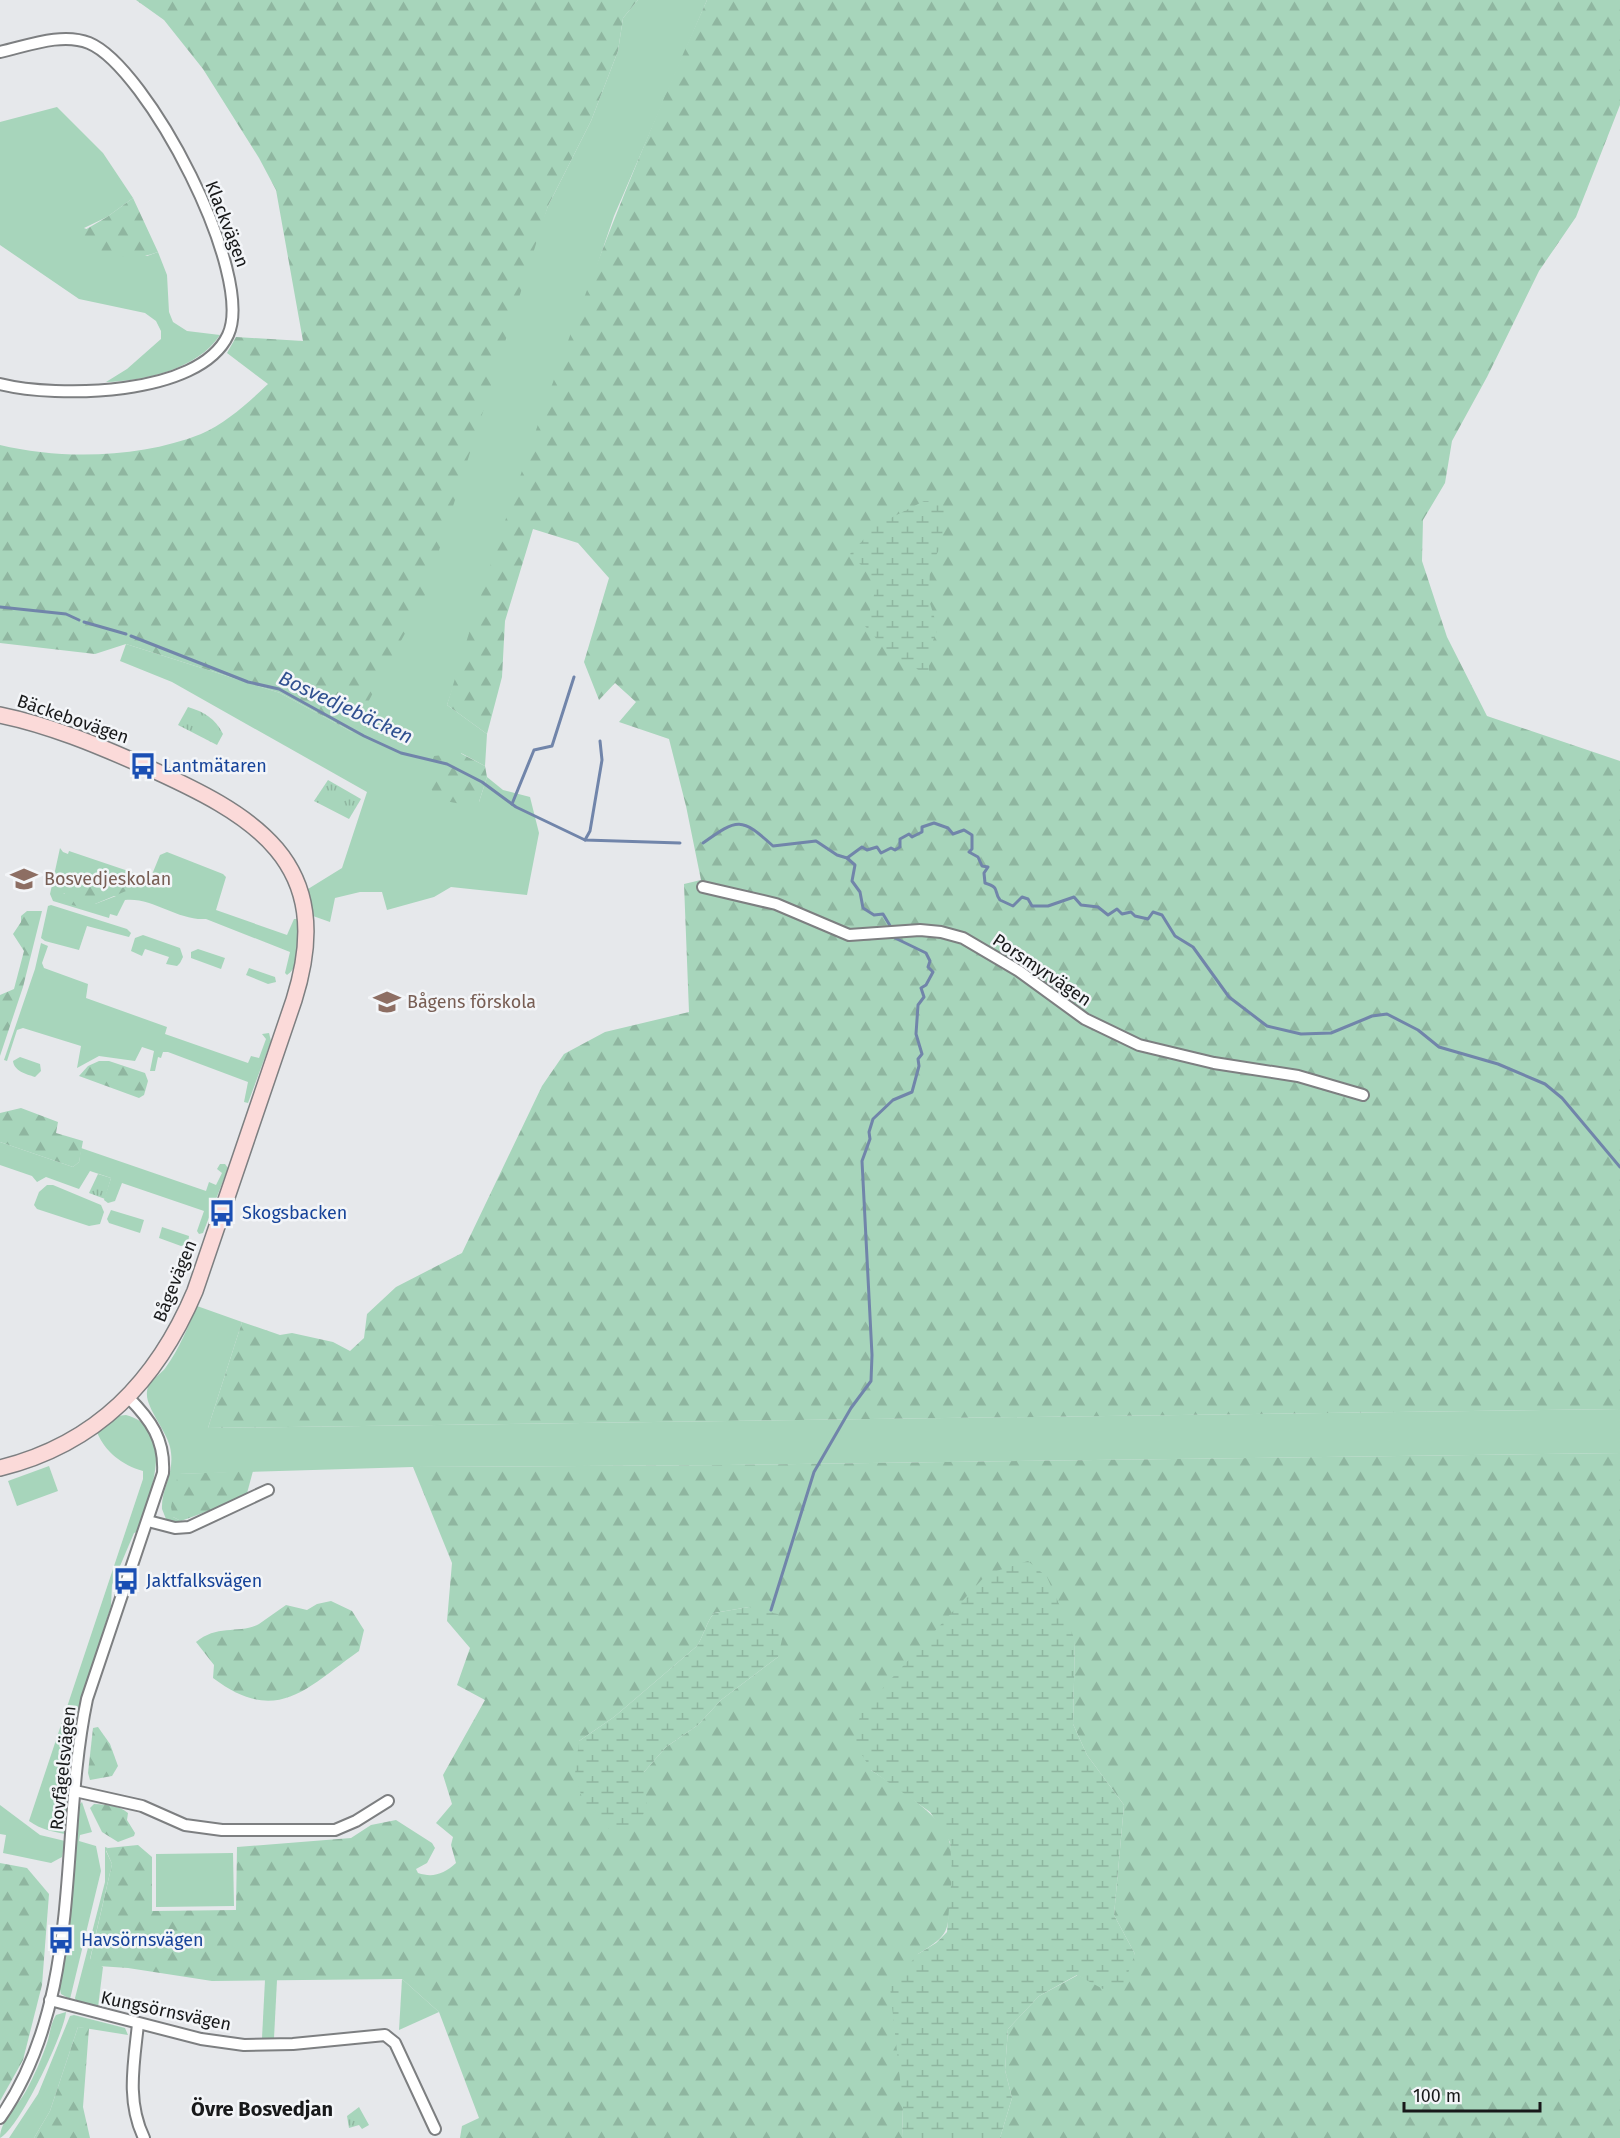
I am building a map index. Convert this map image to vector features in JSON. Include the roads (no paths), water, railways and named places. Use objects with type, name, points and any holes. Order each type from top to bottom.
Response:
[{"type":"street","name":"Klackvägen","points":[[0,52],[58,39],[78,39],[109,56],[154,112],[184,162],[227,261],[233,305],[228,336],[217,350],[201,362],[162,380],[125,389],[64,393],[24,390],[0,384]]},
{"type":"street","name":"Bäckebovägen","points":[[0,715],[117,754],[221,804],[252,825],[274,845],[300,888]]},
{"type":"street","name":"Porsmyrvägen","points":[[703,887],[776,904],[849,935],[920,930],[942,932],[963,938],[1019,971],[1085,1019],[1139,1045],[1214,1063],[1298,1076],[1363,1095]]},
{"type":"street","name":"Bågevägen","points":[[0,1468],[34,1458],[67,1442],[99,1422],[128,1397],[154,1367],[182,1323],[195,1291],[269,1072],[306,955],[307,925],[300,888]]},
{"type":"street","name":"Rovfågelsvägen","points":[[0,2118],[35,2056],[50,2000],[65,1906],[80,1735],[87,1699],[163,1473],[163,1452],[156,1429],[128,1397]]},
{"type":"street","points":[[148,1521],[175,1528],[189,1527],[268,1490]]},
{"type":"street","points":[[75,1791],[132,1803],[185,1825],[222,1830],[335,1830],[356,1821],[388,1801]]},
{"type":"street","name":"Kungsörnsvägen","points":[[50,2000],[201,2039],[244,2045],[293,2044],[379,2034],[389,2037],[395,2043],[435,2129]]},
{"type":"street","points":[[138,2024],[132,2087],[134,2112],[144,2138]]},
{"type":"waterway","name":"Bosvedjebäcken","points":[[0,607],[66,614],[79,620]]},
{"type":"waterway","name":"Bosvedjebäcken","points":[[84,622],[126,634]]},
{"type":"waterway","name":"Bosvedjebäcken","points":[[131,636],[248,682],[279,689],[364,736],[401,753],[447,764],[482,782],[516,807],[585,840],[680,843]]},
{"type":"waterway","points":[[512,804],[534,750],[552,746],[574,677]]},
{"type":"waterway","points":[[585,840],[590,831],[602,760],[600,741]]},
{"type":"waterway","name":"Bosvedjebäcken","points":[[703,843],[724,829],[739,824],[753,830],[773,846],[816,841],[837,855],[847,858],[862,847],[867,850],[877,847],[881,853],[891,848],[895,850],[900,847],[900,839],[909,834],[912,837],[922,832],[922,827],[934,823],[948,828],[953,834],[964,830],[972,835],[972,849],[969,852],[978,857],[982,866],[988,867],[984,873],[985,883],[995,888],[1000,900],[1013,906],[1022,897],[1028,899],[1032,906],[1048,906],[1074,897],[1081,905],[1098,907],[1108,915],[1117,909],[1122,914],[1131,912],[1135,916],[1148,919],[1153,912],[1162,915],[1175,936],[1193,947],[1229,997],[1267,1026],[1301,1034],[1331,1033],[1372,1016],[1387,1014],[1418,1030],[1439,1047],[1498,1064],[1545,1084],[1562,1098],[1620,1167]]},
{"type":"waterway","points":[[847,858],[855,865],[852,881],[860,892],[863,908],[874,915],[883,914],[892,929]]},
{"type":"waterway","points":[[771,1610],[814,1472],[851,1408],[871,1381],[872,1355],[862,1161],[870,1139],[869,1132],[873,1119],[893,1100],[912,1092],[919,1066],[918,1059],[922,1054],[916,1034],[918,1005],[924,997],[921,988],[926,985],[933,972],[928,967],[930,961],[926,953],[895,938]]},
{"type":"place","name":"Lantmätaren","points":[[143,766]]},
{"type":"place","name":"Bosvedjeskolan","points":[[24,879]]},
{"type":"place","name":"Bågens förskola","points":[[387,1002]]},
{"type":"place","name":"Skogsbacken","points":[[222,1213]]},
{"type":"place","name":"Jaktfalksvägen","points":[[126,1581]]},
{"type":"place","name":"Havsörnsvägen","points":[[61,1940]]},
{"type":"district","name":"Övre Bosvedjan","points":[[262,2109]]}]
